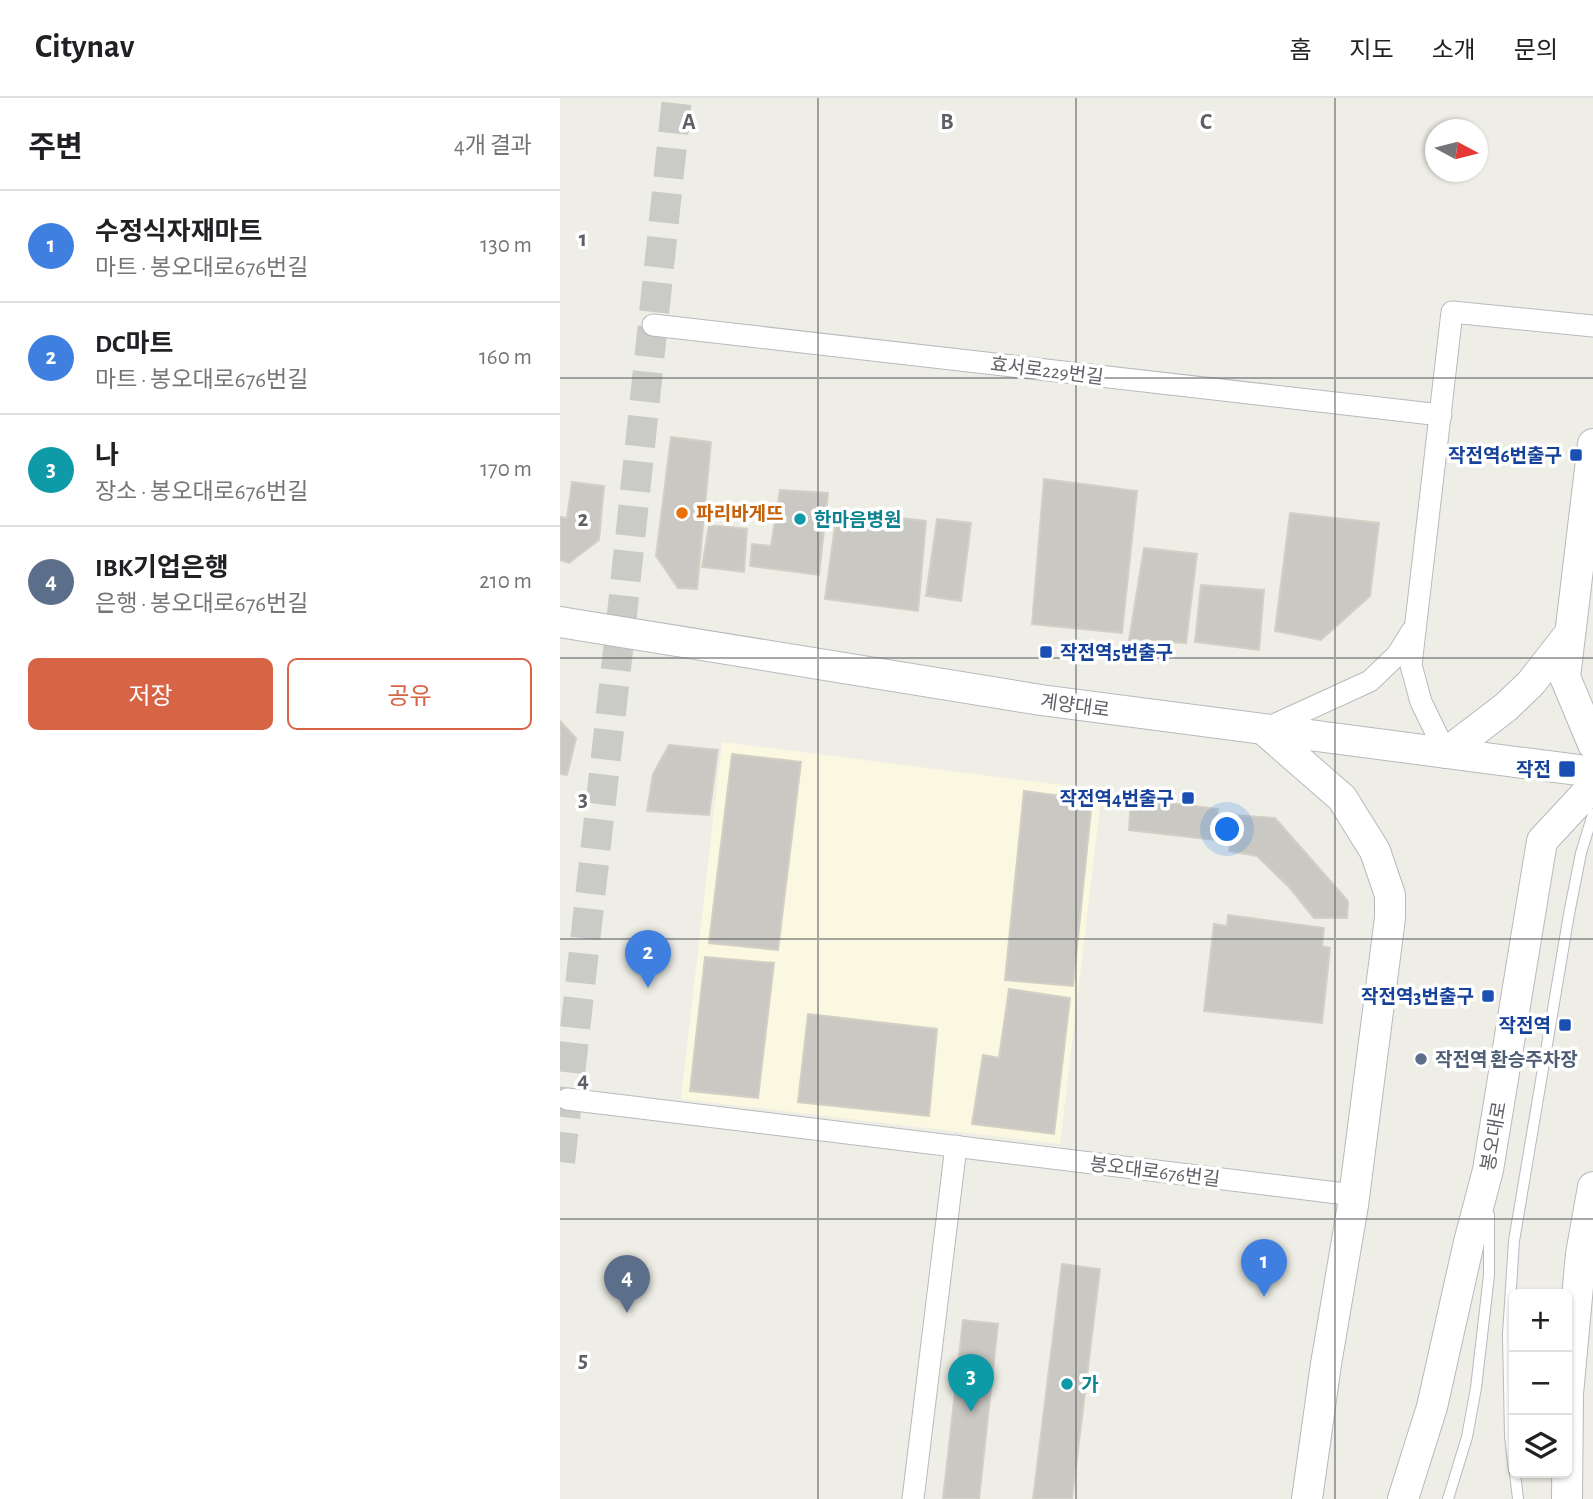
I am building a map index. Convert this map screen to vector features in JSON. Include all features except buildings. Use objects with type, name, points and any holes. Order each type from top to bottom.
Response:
[{"type":"main road","points":[[1593,444],[1565,677],[1593,744]]},
{"type":"main road","name":"계양대로","points":[[560,622],[1041,700],[1593,772]]},
{"type":"main road","points":[[1446,753],[1506,707],[1531,682],[1570,633]]},
{"type":"main road","points":[[1264,730],[1342,798],[1375,851],[1390,895],[1390,918],[1354,1195],[1307,1499]]},
{"type":"main road","name":"봉오대로","points":[[1404,1499],[1432,1407],[1469,1241],[1488,1170],[1542,841],[1593,786]]},
{"type":"main road","points":[[1567,1499],[1568,1394],[1581,1254],[1593,1187]]},
{"type":"main road","points":[[1384,1499],[1432,1407]]},
{"type":"street","points":[[1446,753],[1420,702],[1411,666],[1452,313],[1593,326]]},
{"type":"street","name":"효서로229번길","points":[[653,325],[1440,415]]},
{"type":"street","points":[[1264,730],[1370,681],[1397,655],[1418,621]]},
{"type":"street","name":"봉오대로676번길","points":[[567,1099],[1354,1195]]},
{"type":"street","points":[[913,1499],[956,1146]]},
{"type":"lane","points":[[1510,1415],[1508,1334],[1514,1241],[1571,902],[1581,853],[1593,814]]},
{"type":"lane","points":[[1448,1499],[1467,1437],[1476,1388],[1489,1275],[1488,1170]]},
{"type":"lane","points":[[1515,1478],[1518,1499]]},
{"type":"shaded area","points":[[722,742],[1102,790],[1060,1144],[681,1099]]},
{"type":"tunnel","points":[[560,1162],[677,98]]},
{"type":"place","name":"작전역6번출구","points":[[1576,455]]},
{"type":"place","name":"파리바게뜨","points":[[682,513]]},
{"type":"place","name":"한마음병원","points":[[800,519]]},
{"type":"place","name":"작전역5번출구","points":[[1046,652]]},
{"type":"place","name":"작전","points":[[1567,769]]},
{"type":"place","name":"작전역4번출구","points":[[1188,798]]},
{"type":"place","name":"DC마트","points":[[648,988]]},
{"type":"place","name":"작전역3번출구","points":[[1488,996]]},
{"type":"place","name":"작전역","points":[[1565,1025]]},
{"type":"place","name":"작전역 환승주차장","points":[[1421,1059]]},
{"type":"place","name":"수정식자재마트","points":[[1264,1297]]},
{"type":"place","name":"IBK기업은행","points":[[627,1313]]},
{"type":"place","name":"가","points":[[1067,1384]]},
{"type":"place","name":"나","points":[[971,1412]]}]
